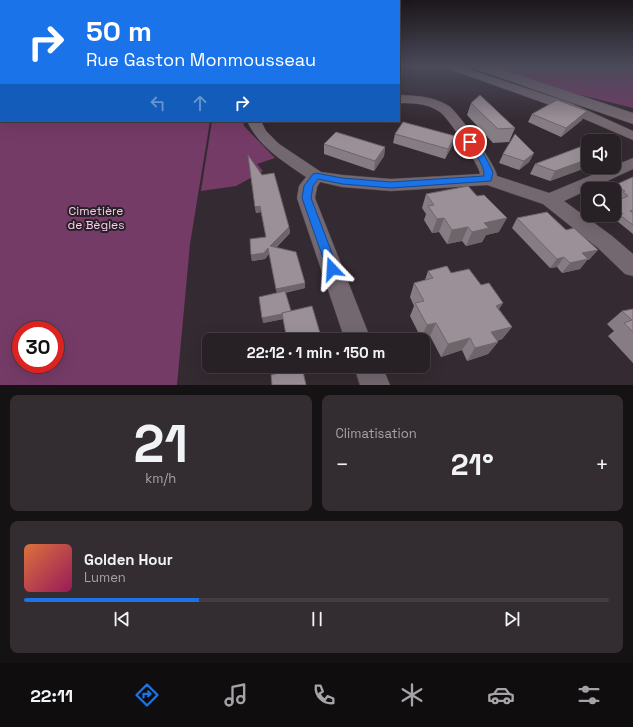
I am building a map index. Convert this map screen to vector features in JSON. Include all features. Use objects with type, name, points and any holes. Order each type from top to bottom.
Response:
[{"type":"street","points":[[505,85],[566,106],[633,136]]},
{"type":"street","points":[[535,85],[633,119]]},
{"type":"street","points":[[400,99],[425,100],[446,110],[478,153],[489,172],[488,179]]},
{"type":"street","points":[[584,102],[633,114]]},
{"type":"street","points":[[254,122],[260,133],[274,146],[316,176],[342,181],[391,185],[488,179],[550,200],[605,242],[633,267]]},
{"type":"street","points":[[550,200],[633,163]]},
{"type":"street","points":[[316,176],[308,186],[306,198],[355,333]]},
{"type":"street","points":[[370,373],[374,385]]},
{"type":"green space","points":[[547,85],[633,85],[633,108],[565,91]]},
{"type":"green space","name":"Cimetière de Bègles","points":[[0,122],[210,122],[190,244],[177,385],[0,385]]},
{"type":"green space","points":[[212,122],[243,122],[244,126],[275,158],[257,164],[263,171],[236,186],[201,191]]},
{"type":"building","points":[[480,95],[515,128],[498,129],[471,103]]},
{"type":"building","points":[[557,100],[587,111],[566,128],[532,114]]},
{"type":"building","points":[[403,122],[455,136],[448,149],[395,134]]},
{"type":"building","points":[[336,132],[385,147],[375,161],[324,144]]},
{"type":"building","points":[[515,134],[534,153],[524,161],[503,154]]},
{"type":"building","points":[[581,147],[581,162],[555,171],[535,164]]},
{"type":"building","points":[[248,155],[262,175],[274,173],[289,227],[270,246],[296,252],[305,283],[276,289],[268,248],[264,253],[251,255],[250,239],[266,237],[260,206],[255,207]]},
{"type":"building","points":[[633,177],[633,210],[630,211],[633,213],[633,225],[621,216],[623,213],[621,214],[621,199],[628,196],[623,192],[625,191],[621,189],[621,182]]},
{"type":"building","points":[[468,186],[477,196],[484,195],[507,218],[484,223],[489,228],[472,232],[468,227],[452,230],[444,218],[437,219],[428,206],[434,205],[426,194]]},
{"type":"building","points":[[547,212],[566,230],[574,228],[598,250],[582,253],[588,259],[570,263],[564,257],[557,259],[517,218]]},
{"type":"building","points":[[447,266],[451,273],[469,269],[481,285],[489,283],[503,303],[496,306],[512,327],[491,332],[498,342],[475,348],[470,338],[448,344],[436,323],[427,325],[415,303],[424,301],[414,283],[433,278],[428,271]]},
{"type":"building","points":[[285,291],[291,311],[262,318],[259,297]]},
{"type":"building","points":[[312,306],[320,333],[286,333],[282,313]]},
{"type":"building","points":[[633,309],[633,332],[624,323],[632,320],[622,311]]},
{"type":"building","points":[[279,373],[303,373],[306,385],[272,385],[271,375]]},
{"type":"route","points":[[332,269],[306,198],[308,186],[316,176],[342,181],[391,185],[488,179],[489,172],[470,142]]}]
